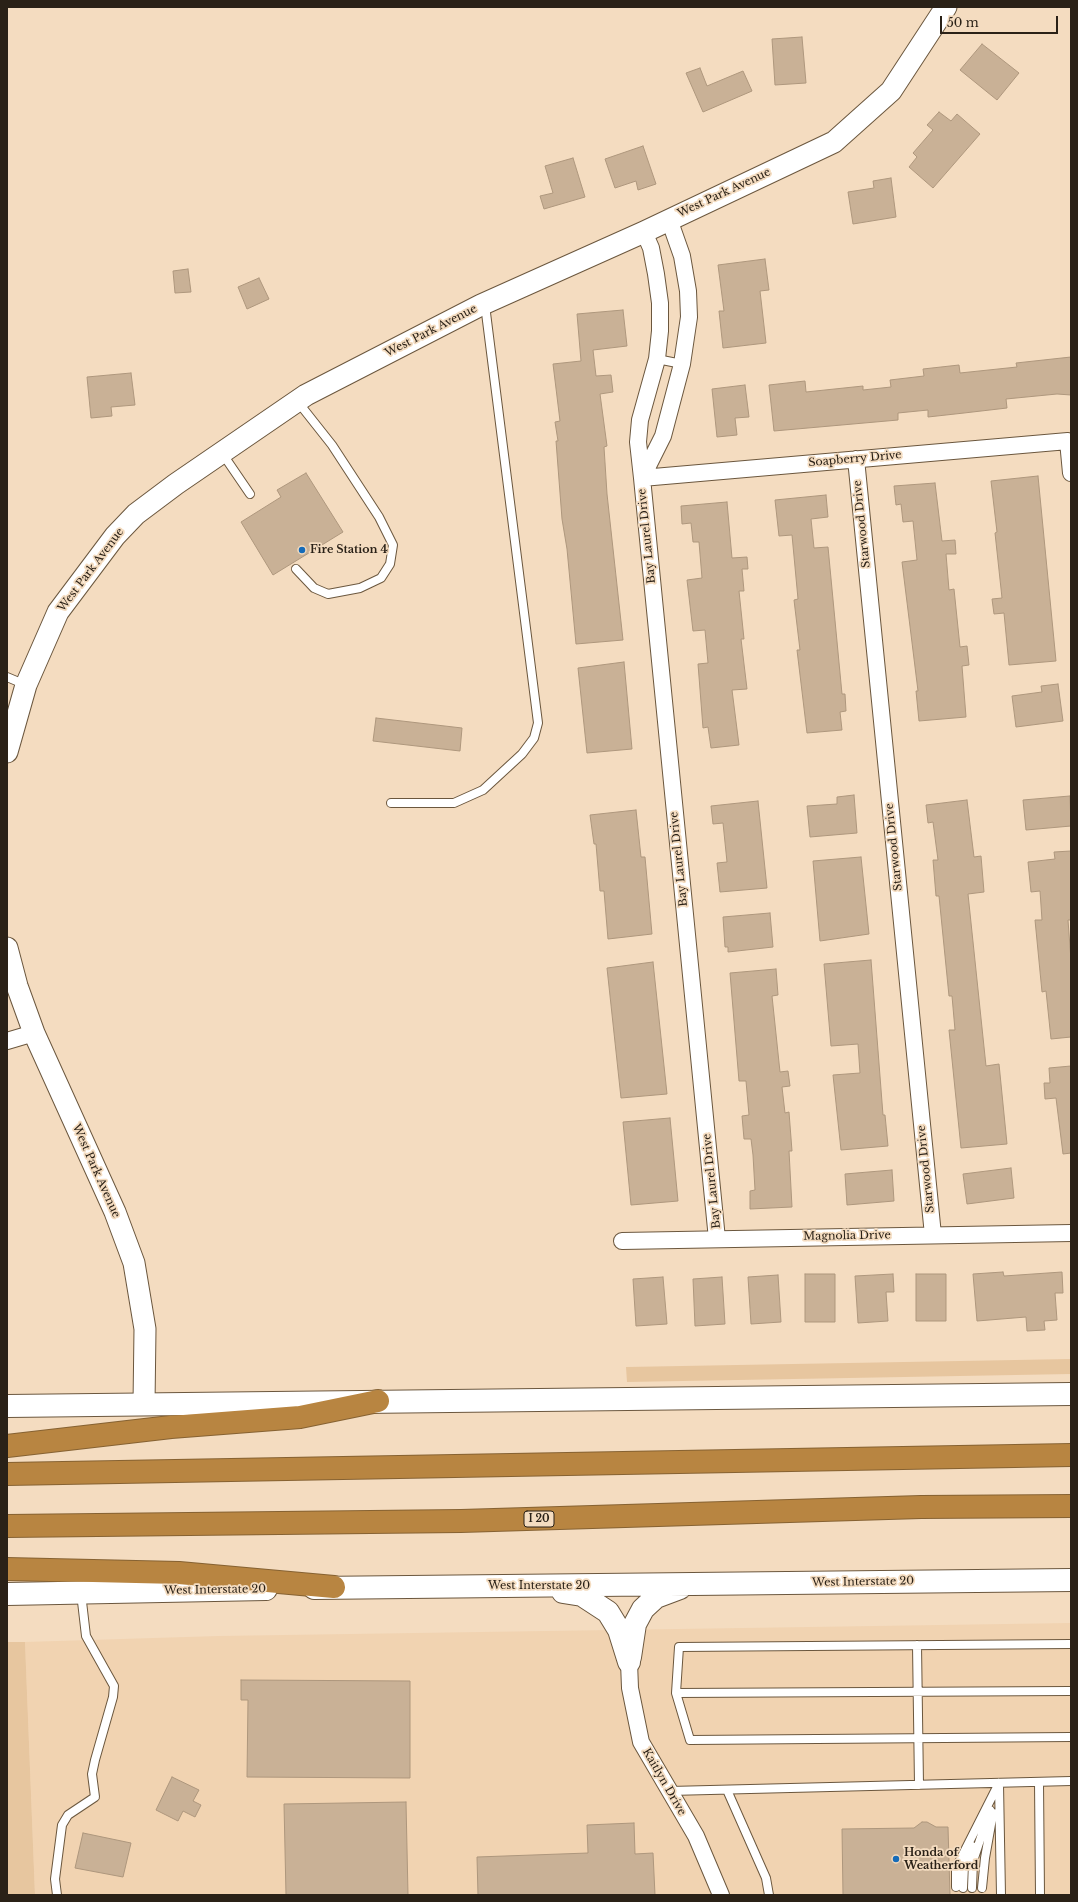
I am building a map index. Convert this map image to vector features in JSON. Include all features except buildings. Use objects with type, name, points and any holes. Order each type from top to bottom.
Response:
[{"type":"highway","points":[[7,1446],[171,1427],[300,1417],[378,1401]]},
{"type":"highway","points":[[7,1474],[1071,1455]]},
{"type":"highway","name":"I 20","points":[[7,1526],[461,1521],[921,1507],[1071,1506]]},
{"type":"highway","points":[[7,1569],[179,1573],[334,1587]]},
{"type":"main road","points":[[7,1406],[1071,1394]]},
{"type":"main road","name":"West Interstate 20","points":[[7,1594],[334,1587],[1071,1580]]},
{"type":"main road","name":"Kaitlyn Drive","points":[[629,1662],[635,1624],[643,1609],[656,1597],[674,1589],[705,1583]]},
{"type":"main road","name":"Kaitlyn Drive","points":[[531,1586],[582,1595],[608,1612],[619,1630],[629,1662]]},
{"type":"street","name":"West Park Avenue","points":[[7,752],[26,685],[58,612],[115,536],[142,510],[221,452],[298,401],[485,304],[644,232],[834,142],[891,91],[946,7]]},
{"type":"street","name":"Bay Laurel Drive","points":[[642,478],[663,436],[682,364],[689,317],[688,291],[682,256],[669,219]]},
{"type":"street","name":"Bay Laurel Drive","points":[[644,232],[651,248],[660,303],[660,331],[657,359],[640,420],[638,442],[717,1239]]},
{"type":"street","name":"Soapberry Drive","points":[[642,478],[1068,441],[1071,473]]},
{"type":"street","name":"Starwood Drive","points":[[856,459],[933,1234]]},
{"type":"street","name":"West Park Avenue","points":[[7,948],[17,986],[34,1033],[115,1212],[134,1263],[145,1329],[144,1404]]},
{"type":"street","points":[[7,1041],[34,1033]]},
{"type":"street","name":"Magnolia Drive","points":[[622,1241],[933,1234],[1071,1233]]},
{"type":"street","name":"Kaitlyn Drive","points":[[629,1662],[630,1688],[641,1742],[696,1836],[721,1895]]},
{"type":"lane","points":[[391,803],[454,802],[483,790],[522,754],[534,738],[538,723],[485,304]]},
{"type":"lane","points":[[657,359],[682,364]]},
{"type":"lane","points":[[296,569],[314,588],[328,594],[360,588],[381,578],[390,564],[393,545],[379,518],[332,444],[298,401]]},
{"type":"lane","points":[[221,452],[250,494]]},
{"type":"lane","points":[[7,677],[26,685]]},
{"type":"lane","points":[[57,1895],[55,1879],[62,1825],[68,1815],[94,1797],[92,1774],[114,1697],[114,1686],[86,1636],[81,1592]]},
{"type":"lane","points":[[1071,1644],[679,1647],[676,1693],[690,1740],[1071,1737]]},
{"type":"lane","points":[[917,1645],[919,1785]]},
{"type":"lane","points":[[676,1693],[917,1690],[1071,1691]]},
{"type":"lane","points":[[669,1791],[1071,1781]]},
{"type":"lane","points":[[1039,1782],[1040,1895]]},
{"type":"lane","points":[[982,1888],[985,1858],[999,1783]]},
{"type":"lane","points":[[999,1783],[973,1861],[964,1888],[956,1868],[999,1783]]},
{"type":"lane","points":[[999,1783],[1002,1895]]},
{"type":"lane","points":[[727,1790],[766,1878],[769,1895]]},
{"type":"shaded area","points":[[1071,1359],[1071,1374],[627,1382],[626,1367]]},
{"type":"shaded area","points":[[1071,1623],[1071,1895],[35,1895],[25,1642],[218,1636]]},
{"type":"shaded area","points":[[7,1642],[25,1642],[35,1895],[7,1895]]},
{"type":"place","name":"Fire Station 4","points":[[302,550]]},
{"type":"place","name":"Honda of Weatherford","points":[[896,1859]]}]
